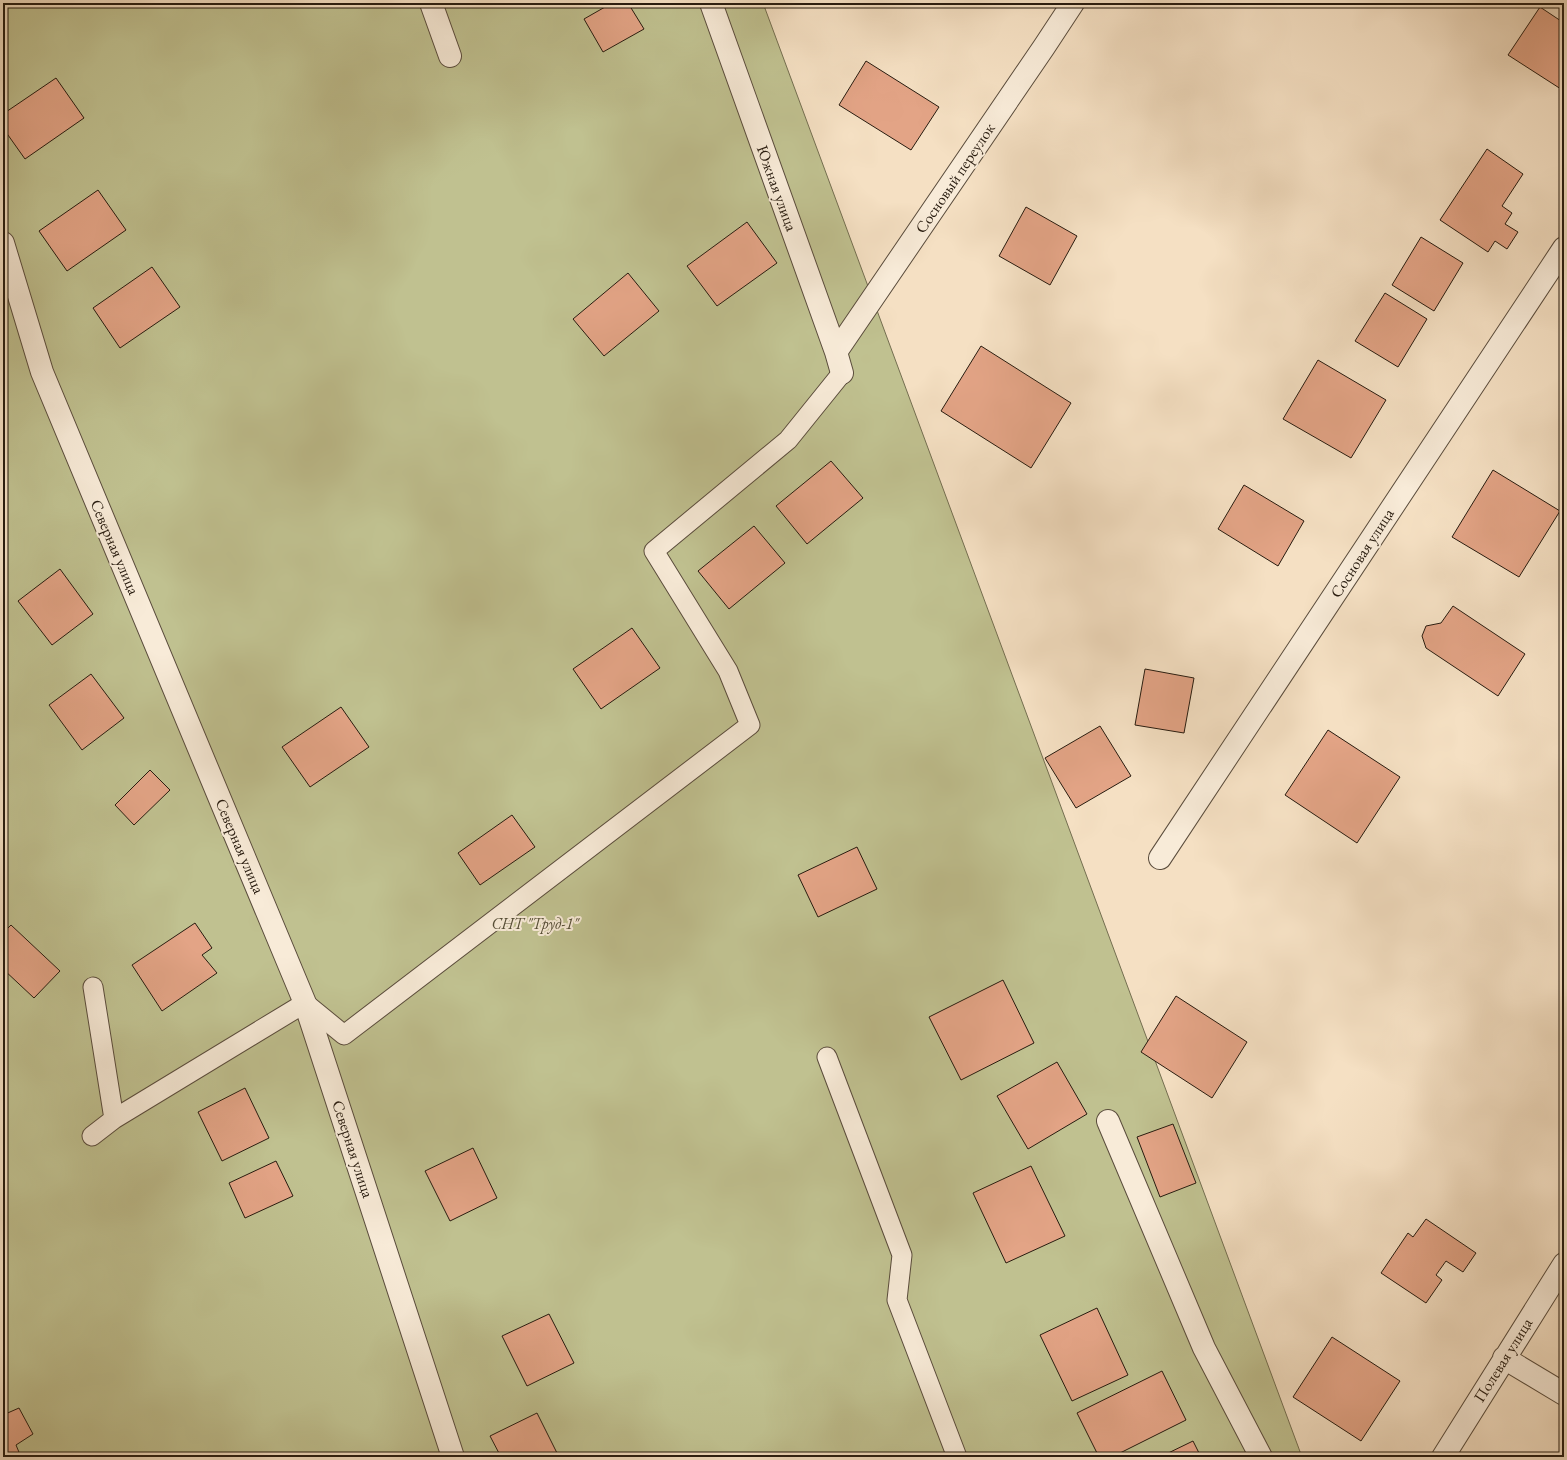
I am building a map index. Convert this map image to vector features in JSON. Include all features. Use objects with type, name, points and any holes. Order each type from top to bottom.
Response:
[{"type":"street","points":[[431,3],[450,56]]},
{"type":"street","name":"Южная улица","points":[[711,3],[836,352],[842,374]]},
{"type":"street","name":"Сосновый переулок","points":[[836,352],[1073,3]]},
{"type":"street","name":"Северная улица","points":[[3,243],[42,372],[305,1003],[453,1457]]},
{"type":"street","name":"Сосновая улица","points":[[1160,858],[1564,248]]},
{"type":"street","points":[[1108,1122],[1204,1348],[1261,1457]]},
{"type":"street","name":"Полевая улица","points":[[1443,1457],[1564,1264]]},
{"type":"street","points":[[1504,1358],[1564,1394]]},
{"type":"lane","points":[[92,1136],[114,1119],[305,1003],[344,1035],[750,725],[728,671],[654,551],[788,440],[842,374]]},
{"type":"lane","points":[[93,987],[114,1119]]},
{"type":"lane","points":[[827,1056],[902,1256],[897,1300],[957,1457]]},
{"type":"green space","name":"СНТ \"Труд-1\"","points":[[3,3],[763,3],[1302,1457],[3,1457]]},
{"type":"building","points":[[612,3],[628,3],[644,29],[603,52],[584,19]]},
{"type":"building","points":[[1540,7],[1564,23],[1564,91],[1508,55]]},
{"type":"building","points":[[866,61],[939,107],[911,150],[839,105]]},
{"type":"building","points":[[56,78],[84,118],[25,159],[3,128],[3,114]]},
{"type":"building","points":[[1487,149],[1523,174],[1502,206],[1512,213],[1505,224],[1518,232],[1507,249],[1495,241],[1488,252],[1440,220]]},
{"type":"building","points":[[98,190],[126,230],[67,271],[39,231]]},
{"type":"building","points":[[1026,207],[1077,236],[1050,285],[999,256]]},
{"type":"building","points":[[747,222],[777,263],[717,306],[687,266]]},
{"type":"building","points":[[1421,237],[1463,263],[1434,311],[1392,285]]},
{"type":"building","points":[[152,267],[180,307],[120,348],[93,308]]},
{"type":"building","points":[[628,273],[659,311],[604,356],[573,319]]},
{"type":"building","points":[[1385,293],[1427,319],[1398,367],[1355,341]]},
{"type":"building","points":[[981,346],[1071,403],[1031,468],[941,411]]},
{"type":"building","points":[[1318,360],[1386,400],[1351,458],[1283,419]]},
{"type":"building","points":[[831,461],[863,498],[807,544],[776,506]]},
{"type":"building","points":[[1493,470],[1560,511],[1519,577],[1452,537]]},
{"type":"building","points":[[1244,485],[1304,521],[1278,566],[1218,529]]},
{"type":"building","points":[[754,526],[785,563],[729,609],[698,571]]},
{"type":"building","points":[[60,569],[93,614],[52,645],[18,601]]},
{"type":"building","points":[[1453,606],[1525,654],[1498,696],[1426,648],[1422,636],[1426,626],[1441,623]]},
{"type":"building","points":[[632,628],[660,668],[601,709],[573,669]]},
{"type":"building","points":[[1145,669],[1194,678],[1184,733],[1135,725]]},
{"type":"building","points":[[91,674],[124,718],[82,750],[49,705]]},
{"type":"building","points":[[341,707],[369,747],[310,787],[282,747]]},
{"type":"building","points":[[1100,726],[1131,776],[1076,808],[1045,758]]},
{"type":"building","points":[[1328,730],[1400,777],[1357,843],[1285,795]]},
{"type":"building","points":[[150,770],[170,790],[134,825],[115,805]]},
{"type":"building","points":[[512,815],[535,847],[480,885],[458,853]]},
{"type":"building","points":[[857,847],[877,889],[818,917],[798,875]]},
{"type":"building","points":[[195,923],[212,948],[202,955],[217,973],[162,1011],[132,965]]},
{"type":"building","points":[[11,925],[60,971],[34,998],[3,969],[3,933]]},
{"type":"building","points":[[1003,980],[1034,1043],[961,1080],[929,1017]]},
{"type":"building","points":[[1176,996],[1247,1042],[1212,1098],[1141,1052]]},
{"type":"building","points":[[1057,1062],[1087,1114],[1028,1149],[997,1096]]},
{"type":"building","points":[[245,1088],[269,1138],[222,1161],[198,1112]]},
{"type":"building","points":[[1173,1124],[1196,1183],[1160,1197],[1137,1137]]},
{"type":"building","points":[[473,1148],[497,1198],[450,1221],[425,1171]]},
{"type":"building","points":[[276,1161],[293,1196],[245,1218],[229,1183]]},
{"type":"building","points":[[1031,1166],[1065,1236],[1006,1263],[973,1193]]},
{"type":"building","points":[[1426,1219],[1476,1253],[1463,1272],[1446,1261],[1436,1275],[1442,1280],[1426,1303],[1381,1273],[1408,1233],[1413,1237]]},
{"type":"building","points":[[1097,1308],[1128,1375],[1072,1401],[1040,1335]]},
{"type":"building","points":[[549,1314],[574,1363],[527,1386],[502,1336]]},
{"type":"building","points":[[1332,1337],[1400,1381],[1361,1441],[1293,1397]]},
{"type":"building","points":[[1162,1371],[1186,1420],[1112,1457],[1099,1457],[1077,1413]]},
{"type":"building","points":[[19,1408],[33,1434],[16,1445],[21,1457],[3,1457],[3,1415]]},
{"type":"building","points":[[537,1413],[559,1457],[501,1457],[490,1436]]},
{"type":"building","points":[[1193,1441],[1201,1457],[1160,1457]]}]
